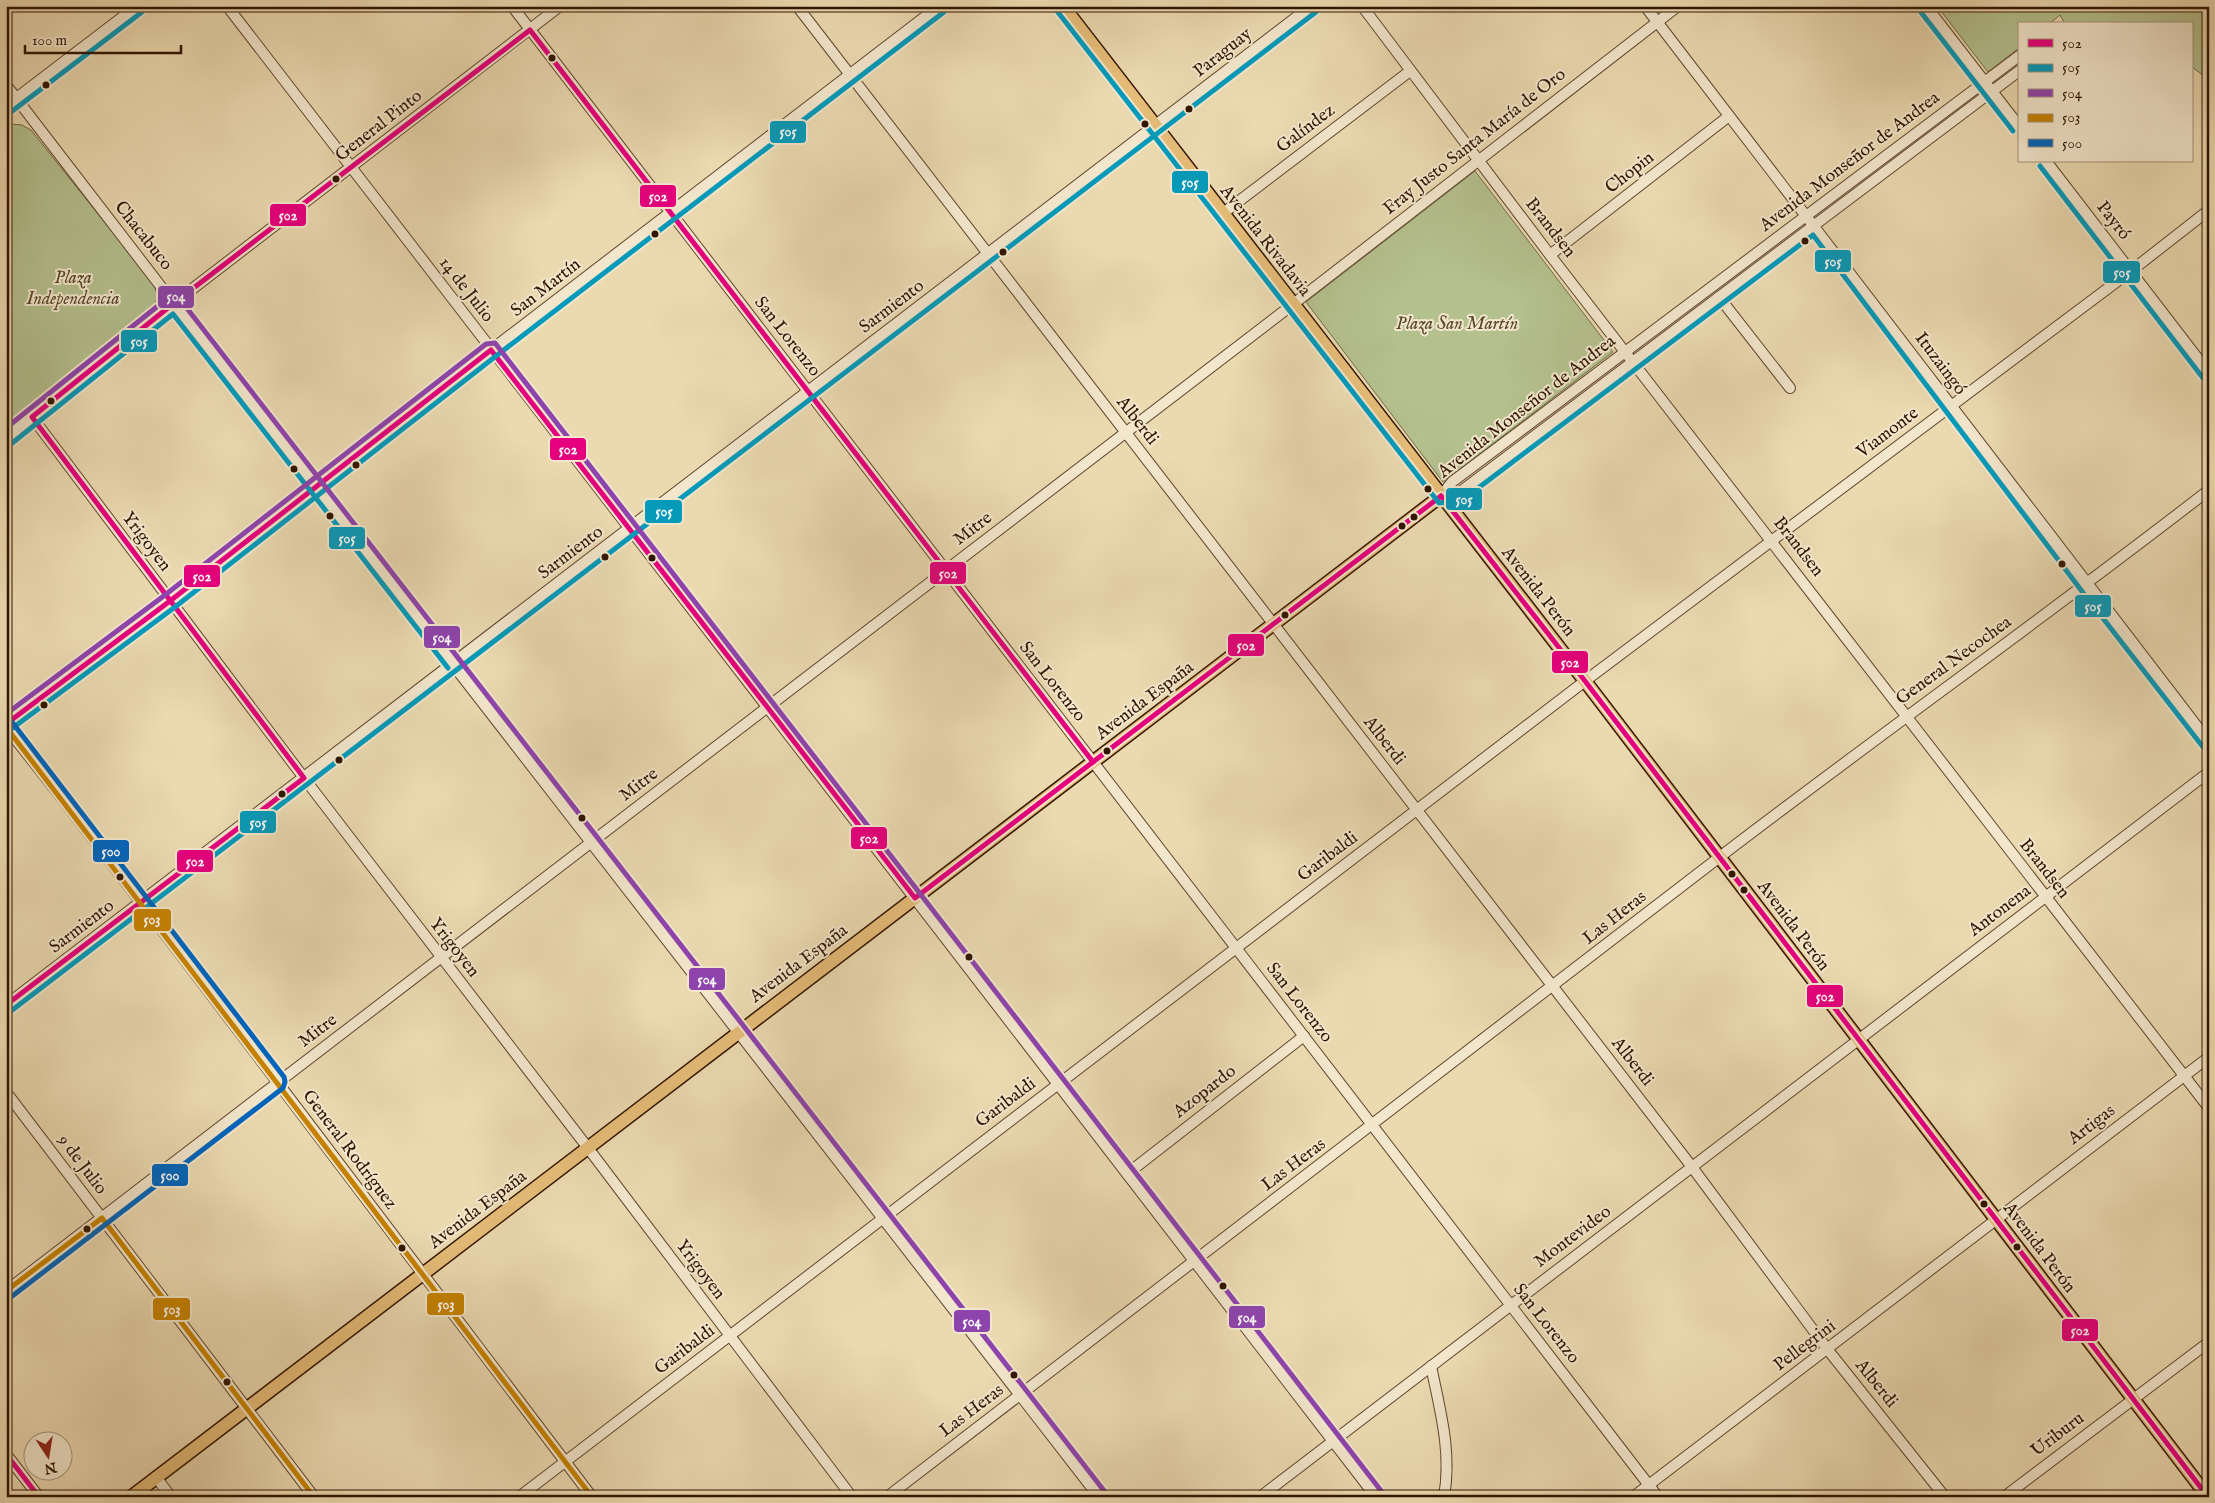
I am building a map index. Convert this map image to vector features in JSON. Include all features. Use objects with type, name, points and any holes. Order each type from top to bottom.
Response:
[{"type":"main road","name":"Avenida Rivadavia","points":[[1063,6],[1441,496]]},
{"type":"main road","name":"Avenida España","points":[[131,1497],[1441,496]]},
{"type":"main road","name":"Avenida Perón","points":[[1441,496],[1585,681],[2208,1497]]},
{"type":"street","points":[[6,106],[137,6]]},
{"type":"street","name":"14 de Julio","points":[[227,6],[1376,1497]]},
{"type":"street","name":"San Lorenzo","points":[[512,6],[1658,1497]]},
{"type":"street","name":"General Pinto","points":[[6,438],[174,303],[560,6]]},
{"type":"street","name":"Alberdi","points":[[797,6],[1692,1167],[1828,1350],[1945,1497]]},
{"type":"street","name":"San Martín","points":[[6,726],[939,6]]},
{"type":"street","name":"Paraguay","points":[[1155,126],[1311,6]]},
{"type":"street","name":"Brandsen","points":[[1362,6],[1550,256],[1626,351],[2209,1108]]},
{"type":"street","name":"Ituzaingó","points":[[1645,6],[2209,742]]},
{"type":"street","name":"Fray Justo Santa María de Oro","points":[[1292,305],[1678,6]]},
{"type":"street","points":[[1926,6],[2018,125]]},
{"type":"street","name":"Avenida Monseñor de Andrea","points":[[1441,496],[1448,484],[2018,57]]},
{"type":"street","name":"Galíndez","points":[[1222,214],[1410,71]]},
{"type":"street","name":"Avenida Monseñor de Andrea","points":[[1441,496],[1456,494],[2018,72]]},
{"type":"street","name":"Chacabuco","points":[[6,85],[315,487],[454,663],[1099,1497]]},
{"type":"street","name":"Chopin","points":[[1550,256],[1729,116]]},
{"type":"street","name":"Sarmiento","points":[[6,1006],[1155,126]]},
{"type":"street","name":"Payró","points":[[2047,162],[2209,373]]},
{"type":"street","name":"Viamonte","points":[[1585,681],[2131,271],[2209,210]]},
{"type":"street","points":[[1719,297],[1790,388]]},
{"type":"street","name":"Mitre","points":[[6,1291],[1292,305]]},
{"type":"street","name":"Yrigoyen","points":[[32,418],[852,1497]]},
{"type":"street","name":"General Necochea","points":[[1719,858],[1906,716],[2087,585],[2209,490]]},
{"type":"street","name":"Garibaldi","points":[[519,1497],[1585,681]]},
{"type":"street","name":"General Rodríguez","points":[[6,726],[592,1497]]},
{"type":"street","name":"Antonena","points":[[1859,1040],[2209,772]]},
{"type":"street","name":"Las Heras","points":[[887,1497],[1719,858]]},
{"type":"street","name":"Azopardo","points":[[1127,1174],[1304,1036]]},
{"type":"street","name":"Montevideo","points":[[1260,1497],[1859,1040]]},
{"type":"street","name":"Artigas","points":[[1996,1219],[2209,1057]]},
{"type":"street","name":"9 de Julio","points":[[6,1092],[314,1497]]},
{"type":"street","name":"Pellegrini","points":[[1633,1497],[1828,1350],[1996,1219]]},
{"type":"street","name":"Uriburu","points":[[2004,1497],[2132,1398],[2209,1342]]},
{"type":"street","points":[[1431,1366],[1447,1444],[1447,1479],[1444,1497]]},
{"type":"street","points":[[6,1454],[39,1497]]},
{"type":"street","points":[[156,1478],[171,1497]]},
{"type":"green space","points":[[1937,6],[2209,6],[2209,80],[2192,67],[2192,22],[2064,22],[2060,15],[2051,22],[2018,22],[2018,49],[1988,72]]},
{"type":"green space","name":"Plaza Independencia","points":[[11,124],[22,125],[31,130],[154,284],[157,297],[155,304],[148,314],[6,426],[6,126]]},
{"type":"green space","name":"Plaza San Martín","points":[[1475,171],[1613,352],[1443,482],[1306,302]]},
{"type":"transit line","name":"505","points":[[1057,11],[1439,503],[1461,501],[1813,235],[2081,590],[2203,747]]},
{"type":"transit line","name":"505","points":[[1920,11],[2013,131]]},
{"type":"transit line","name":"505","points":[[11,112],[142,12]]},
{"type":"transit line","name":"505","points":[[10,730],[175,607],[496,356],[944,12]]},
{"type":"transit line","name":"505","points":[[11,1011],[1316,12]]},
{"type":"transit line","name":"502","points":[[6,1005],[304,778],[32,417],[174,303],[530,30],[1093,762]]},
{"type":"transit line","name":"505","points":[[2040,166],[2203,378]]},
{"type":"transit line","name":"504","points":[[6,428],[169,297],[175,296],[179,298],[1105,1492]]},
{"type":"transit line","name":"505","points":[[11,444],[173,314],[448,668]]},
{"type":"transit line","name":"504","points":[[6,714],[165,595],[486,344],[495,343],[1382,1492]]},
{"type":"transit line","name":"502","points":[[6,724],[170,601],[491,350],[915,898],[1441,496]]},
{"type":"transit line","name":"502","points":[[1441,496],[1585,681],[2208,1497]]},
{"type":"transit line","name":"500","points":[[11,1297],[283,1088],[285,1082],[284,1077],[12,722]]},
{"type":"transit line","name":"503","points":[[6,727],[592,1497]]},
{"type":"transit line","name":"503","points":[[6,1291],[102,1218],[314,1497]]},
{"type":"transit line","name":"502","points":[[6,1454],[39,1497]]}]
